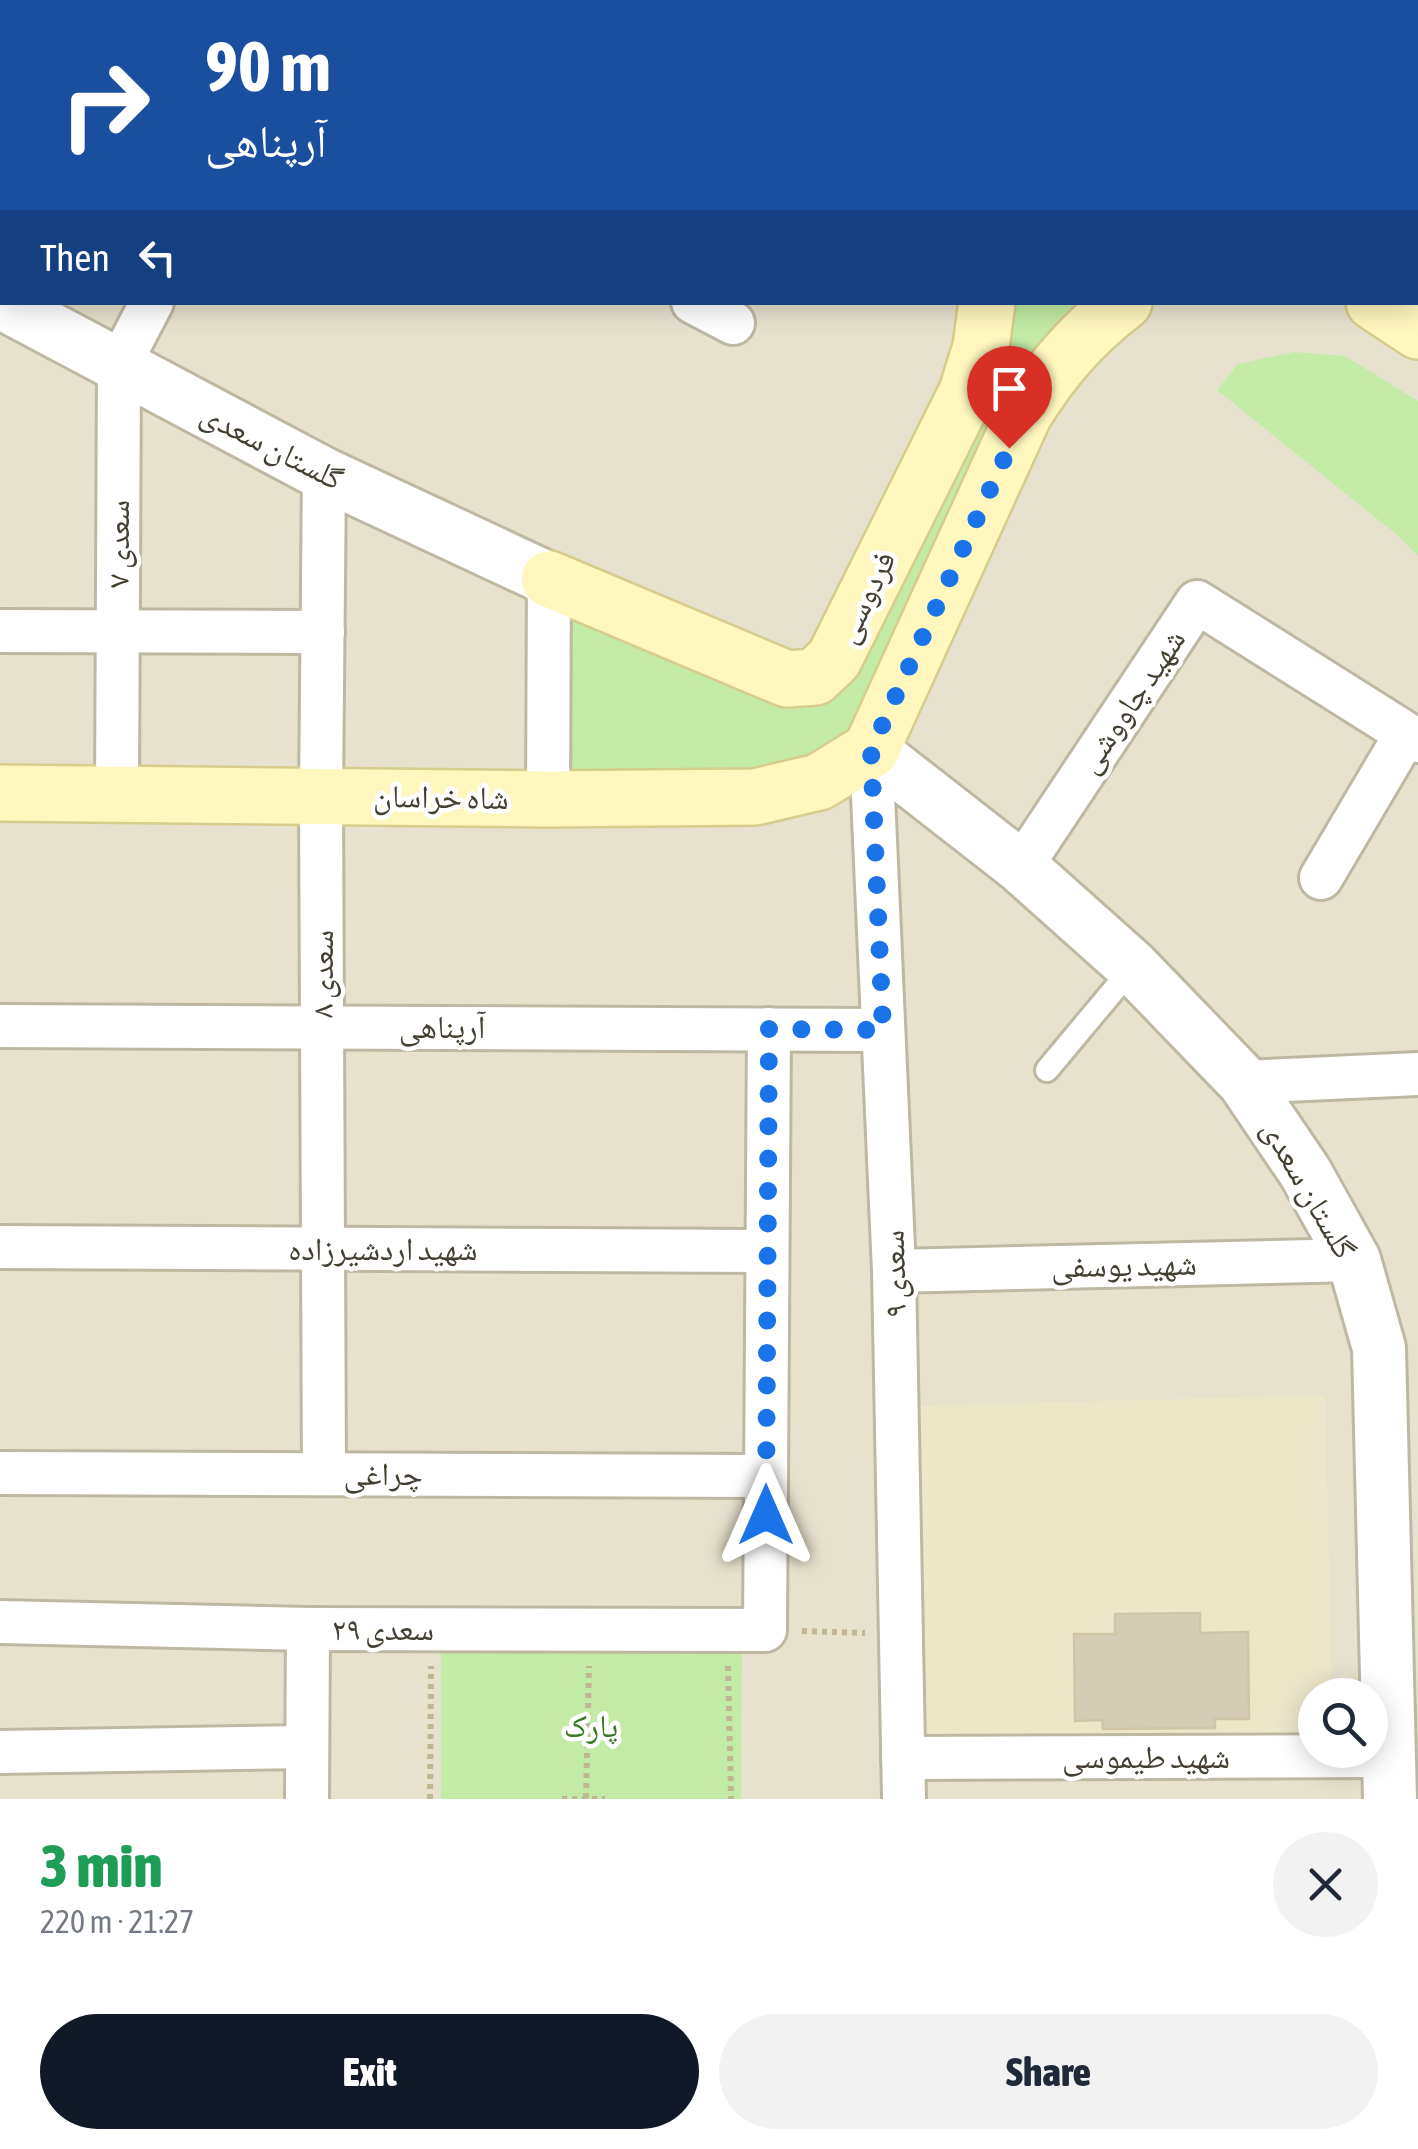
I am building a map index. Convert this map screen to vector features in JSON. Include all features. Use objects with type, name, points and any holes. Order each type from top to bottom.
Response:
[{"type":"main road","name":"فردوسی","points":[[549,579],[786,679],[815,676],[834,659],[967,392],[981,347],[988,305]]},
{"type":"main road","name":"فردوسی","points":[[871,750],[1024,414],[1075,344],[1120,305]]},
{"type":"main road","points":[[1379,305],[1418,330]]},
{"type":"main road","name":"شاه خراسان","points":[[0,794],[754,797],[818,782],[871,750]]},
{"type":"street","name":"گلستان سعدی","points":[[6,305],[324,474],[549,579]]},
{"type":"street","name":"سعدی ۷","points":[[118,794],[119,365],[150,305]]},
{"type":"street","points":[[699,305],[733,323]]},
{"type":"street","name":"سعدی ۸","points":[[324,474],[324,1473]]},
{"type":"street","points":[[548,799],[549,579]]},
{"type":"street","name":"شهید چاووشی","points":[[1021,867],[1197,602],[1412,738]]},
{"type":"street","points":[[0,631],[323,632]]},
{"type":"street","points":[[1320,878],[1412,738]]},
{"type":"street","name":"گلستان سعدی","points":[[871,750],[1021,867],[1133,968],[1244,1082],[1305,1172],[1354,1260],[1379,1348],[1389,1777]]},
{"type":"street","name":"سعدی ۹","points":[[871,750],[894,1271],[904,1779]]},
{"type":"street","name":"آرپناهی","points":[[0,1026],[883,1030]]},
{"type":"street","points":[[746,1630],[766,1476],[769,1029]]},
{"type":"street","points":[[1244,1082],[1418,1074]]},
{"type":"street","name":"شهید اردشیرزاده","points":[[0,1247],[766,1251]]},
{"type":"street","name":"شهید یوسفی","points":[[894,1271],[1354,1260]]},
{"type":"street","name":"چراغی","points":[[0,1473],[766,1476]]},
{"type":"street","name":"سعدی ۲۹","points":[[0,1622],[308,1629],[746,1630]]},
{"type":"street","points":[[307,1799],[308,1629]]},
{"type":"street","points":[[0,1752],[307,1747]]},
{"type":"street","name":"شهید طیموسی","points":[[904,1779],[1389,1777]]},
{"type":"lane","points":[[1047,1070],[1133,968]]},
{"type":"path","points":[[430,1799],[431,1630]]},
{"type":"path","points":[[586,1798],[590,1630]]},
{"type":"path","points":[[731,1799],[746,1630],[901,1634]]},
{"type":"path","points":[[562,1799],[605,1799]]},
{"type":"shaded area","points":[[0,305],[1418,305],[1418,1799],[0,1799]]},
{"type":"shaded area","points":[[1325,1395],[1332,1678],[1298,1678],[1298,1739],[925,1749],[916,1406]]},
{"type":"green space","points":[[999,305],[1090,305],[865,726],[781,775],[571,779],[570,614],[782,699]]},
{"type":"green space","points":[[1294,352],[1345,356],[1418,401],[1418,556],[1217,390],[1238,364]]},
{"type":"green space","name":"پارک","points":[[742,1651],[741,1799],[441,1799],[441,1653]]},
{"type":"building","points":[[1200,1613],[1200,1633],[1248,1632],[1249,1719],[1215,1719],[1215,1728],[1103,1729],[1102,1720],[1075,1721],[1074,1634],[1115,1634],[1115,1614]]},
{"type":"route","points":[[766,1515],[769,1029],[883,1030],[871,750],[1009,448]]}]
